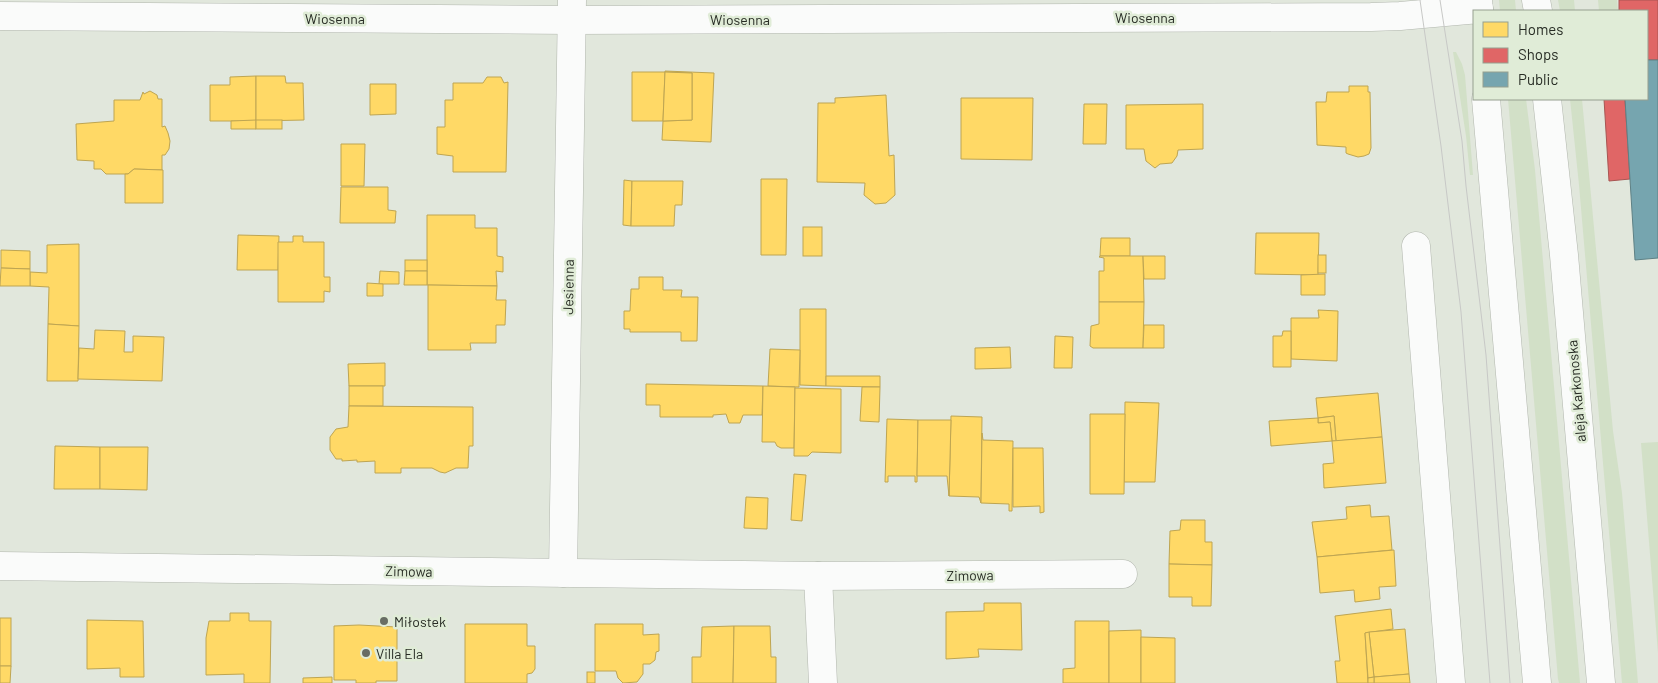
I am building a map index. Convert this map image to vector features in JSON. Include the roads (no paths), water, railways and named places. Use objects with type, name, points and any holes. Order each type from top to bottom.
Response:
[{"type":"street","name":"Wiosenna","points":[[0,16],[572,10],[1400,16],[1479,7]]},
{"type":"street","name":"Jesienna","points":[[562,573],[572,10]]},
{"type":"street","points":[[1486,100],[1537,683]]},
{"type":"street","name":"aleja Karkonoska","points":[[1547,100],[1568,304],[1601,683]]},
{"type":"street","points":[[1416,246],[1451,683]]},
{"type":"street","name":"Zimowa","points":[[0,566],[818,576],[1122,574]]},
{"type":"street","points":[[818,576],[823,683]]},
{"type":"tram line","points":[[1420,0],[1441,146],[1461,312],[1490,683]]},
{"type":"tram line","points":[[1440,0],[1462,141],[1486,355],[1510,683]]},
{"type":"place","name":"Miłostek","points":[[384,621]]},
{"type":"place","name":"Villa Ela","points":[[366,653]]}]
